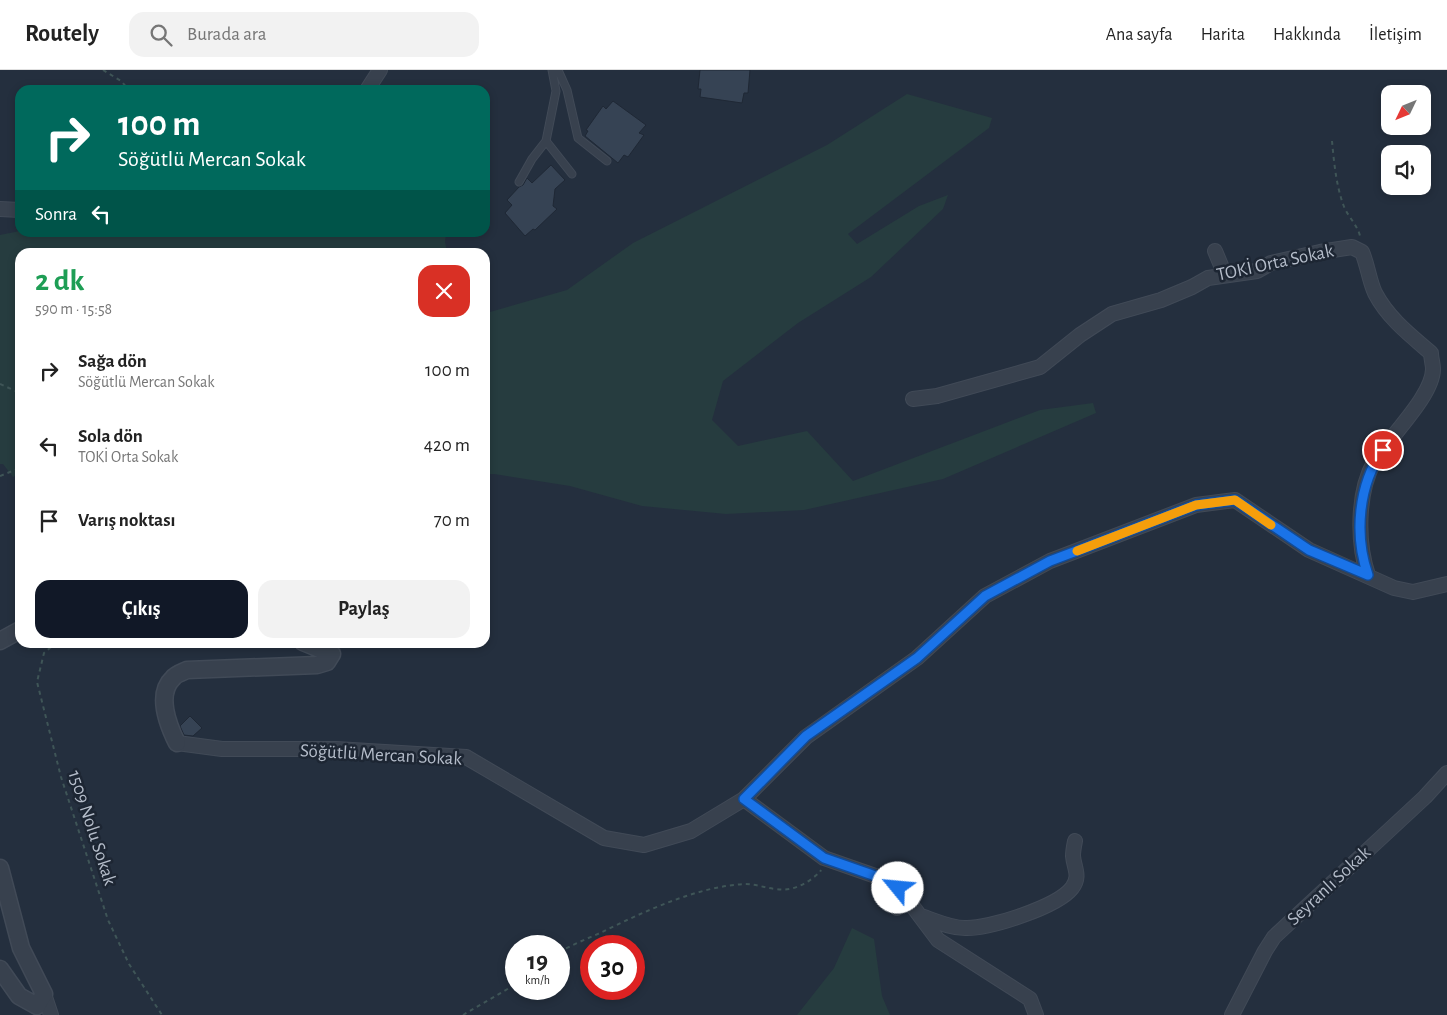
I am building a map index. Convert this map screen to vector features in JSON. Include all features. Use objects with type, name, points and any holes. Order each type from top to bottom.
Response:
[{"type":"street","points":[[370,85],[380,70]]},
{"type":"street","points":[[0,209],[15,210]]},
{"type":"street","name":"TOKİ Orta Sokak","points":[[913,399],[937,396],[1040,367],[1080,335],[1112,314],[1161,300],[1208,278],[1257,271],[1271,263],[1312,253],[1352,247],[1362,252],[1376,294],[1394,320],[1406,333],[1431,353],[1433,369],[1430,385],[1422,399],[1374,463],[1368,478],[1361,510],[1361,526],[1362,560],[1368,575]]},
{"type":"street","points":[[1215,250],[1225,275]]},
{"type":"street","name":"Söğütlü Mercan Sokak","points":[[177,743],[222,749],[336,749],[466,757],[604,838],[644,846],[691,832],[744,799],[806,736],[917,658],[985,596],[1050,561],[1196,505],[1235,500],[1309,550],[1368,575]]},
{"type":"street","points":[[1368,575],[1394,588],[1413,592],[1447,584]]},
{"type":"street","points":[[0,640],[15,632]]},
{"type":"street","points":[[177,743],[168,726],[164,708],[167,686],[174,676],[187,670],[317,666],[327,662],[332,654],[317,648]]},
{"type":"street","name":"Seyranlı Sokak","points":[[1232,1015],[1274,937],[1424,797],[1447,773]]},
{"type":"street","points":[[744,799],[824,858],[887,880],[898,888],[938,940],[1030,999],[1036,1015]]},
{"type":"street","points":[[921,916],[949,926],[982,927],[1044,906],[1072,888],[1078,873],[1073,858],[1075,841]]},
{"type":"street","points":[[0,868],[21,948],[44,994],[52,1015]]},
{"type":"street","points":[[887,880],[897,908]]},
{"type":"street","points":[[0,969],[19,996],[37,1006],[44,994]]},
{"type":"lane","points":[[519,182],[532,159],[546,141],[556,91],[552,70]]},
{"type":"lane","points":[[558,70],[567,90],[578,138],[607,161]]},
{"type":"lane","points":[[546,141],[572,174]]},
{"type":"path","points":[[102,70],[125,85]]},
{"type":"path","points":[[1332,141],[1335,174],[1343,205],[1358,229],[1361,240],[1357,250]]},
{"type":"path","points":[[0,384],[15,391]]},
{"type":"path","points":[[0,476],[15,470]]},
{"type":"path","name":"1509 Nolu Sokak","points":[[50,648],[44,653],[37,682],[61,777],[108,920],[129,964],[162,1015]]},
{"type":"path","points":[[570,947],[650,909],[713,888],[746,884],[777,890],[794,889],[808,883],[820,872],[824,858]]},
{"type":"path","points":[[462,1015],[505,990]]},
{"type":"green space","points":[[907,94],[992,118],[989,128],[848,234],[857,244],[919,206],[948,195],[943,209],[871,277],[798,323],[723,381],[712,420],[738,446],[807,431],[853,481],[1040,410],[1093,403],[1096,413],[943,479],[804,510],[726,514],[642,506],[570,486],[490,474],[490,312],[567,290],[633,243],[827,145]]},
{"type":"green space","points":[[15,232],[15,237],[446,237],[446,248],[15,248],[15,476],[13,477],[3,464],[0,464],[0,235]]},
{"type":"green space","points":[[852,928],[874,939],[882,996],[890,1015],[797,1015],[834,968]]},
{"type":"building","points":[[700,70],[750,70],[748,93],[744,93],[742,103],[700,97],[701,89],[698,89]]},
{"type":"building","points":[[613,101],[646,125],[639,133],[644,135],[628,157],[624,155],[618,163],[585,136],[588,131],[586,130],[603,106],[606,109]]},
{"type":"building","points":[[551,165],[565,180],[555,189],[553,206],[557,209],[535,230],[533,229],[525,236],[505,213],[512,205],[507,200],[523,185],[527,178],[532,183]]},
{"type":"building","points":[[190,716],[202,728],[193,736],[184,735],[180,726]]},
{"type":"slow traffic","points":[[1077,551],[1196,505],[1235,500],[1271,525]]},
{"type":"route","points":[[898,888],[887,880],[824,858],[744,799],[806,736],[917,658],[985,596],[1050,561],[1196,505],[1235,500],[1309,550],[1368,575],[1362,560],[1361,510],[1368,478],[1374,463],[1383,450]]}]
